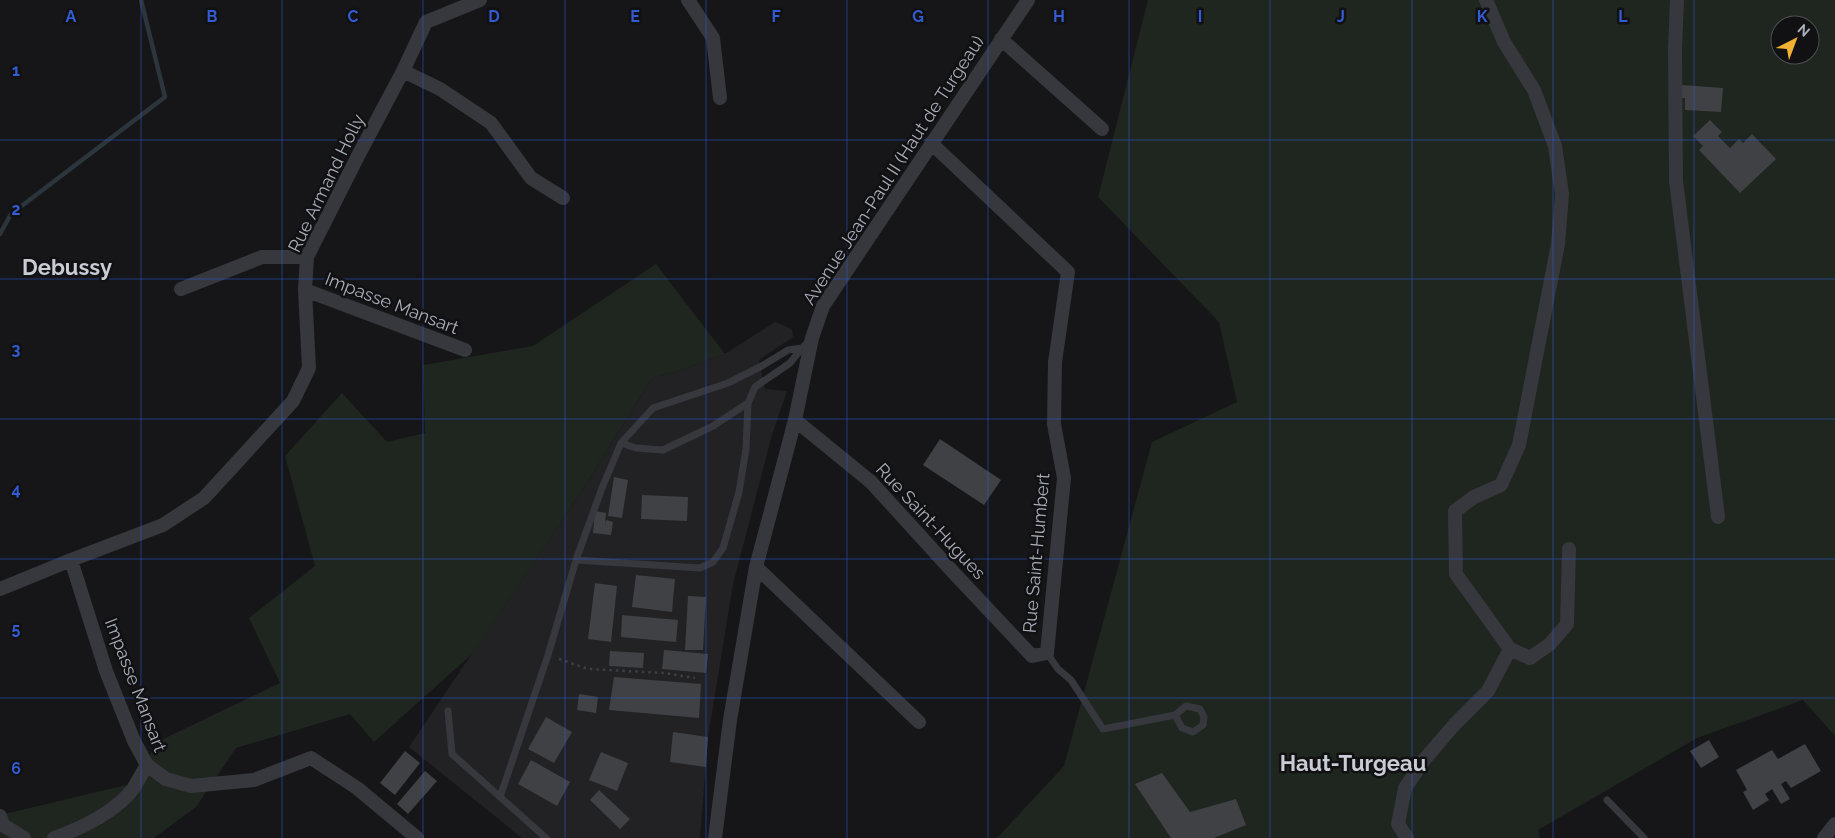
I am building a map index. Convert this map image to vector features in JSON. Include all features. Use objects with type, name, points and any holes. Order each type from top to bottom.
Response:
[{"type":"street","name":"Rue Armand Holly","points":[[0,589],[163,525],[204,498],[293,402],[309,368],[305,290],[307,258],[403,71],[426,22],[480,0]]},
{"type":"street","points":[[688,0],[692,3],[713,38],[720,98]]},
{"type":"street","name":"Avenue Jean-Paul II (Haut de Turgeau)","points":[[715,838],[730,720],[756,568],[794,420],[807,343],[823,306],[1028,0]]},
{"type":"street","points":[[1486,0],[1504,42],[1534,90],[1555,146],[1562,194],[1558,244],[1519,445],[1501,485],[1474,497],[1455,512],[1456,574],[1510,648],[1530,658],[1550,644],[1568,624],[1569,549]]},
{"type":"street","points":[[1677,0],[1675,49],[1676,181],[1718,518]]},
{"type":"street","points":[[1001,39],[1102,129]]},
{"type":"street","points":[[403,71],[440,89],[491,123],[531,178],[563,198]]},
{"type":"street","name":"Rue Saint-Humbert","points":[[930,144],[1068,272],[1055,362],[1054,424],[1064,478],[1046,653],[1032,656]]},
{"type":"street","points":[[181,289],[262,257],[307,258]]},
{"type":"street","name":"Impasse Mansart","points":[[305,290],[465,350]]},
{"type":"street","name":"Rue Saint-Hugues","points":[[794,420],[871,482],[1032,656]]},
{"type":"street","name":"Impasse Mansart","points":[[54,838],[81,828],[117,804],[132,789],[147,765],[134,741],[106,671],[71,560]]},
{"type":"street","points":[[756,568],[919,722]]},
{"type":"street","points":[[1407,838],[1398,824],[1405,788],[1424,760],[1454,725],[1488,691],[1510,648]]},
{"type":"street","points":[[147,765],[166,779],[191,786],[254,780],[311,758],[357,788],[417,838]]},
{"type":"street","points":[[0,816],[3,825],[24,838]]},
{"type":"street","points":[[1824,838],[1835,824]]},
{"type":"lane","points":[[500,797],[548,655],[576,560],[602,488],[621,443],[653,408],[728,382],[760,367],[788,350],[807,343]]},
{"type":"lane","points":[[576,560],[700,568],[713,562],[723,548],[739,492],[746,449],[748,403],[755,387],[790,363],[807,343]]},
{"type":"lane","points":[[621,443],[636,448],[663,450],[713,426],[748,403]]},
{"type":"lane","points":[[1046,653],[1058,669],[1072,680],[1103,729],[1175,715]]},
{"type":"lane","points":[[448,711],[452,754],[546,838]]},
{"type":"lane","points":[[1607,800],[1644,838]]},
{"type":"path","points":[[548,655],[588,668],[695,678]]},
{"type":"shaded area","points":[[1148,0],[1835,0],[1835,736],[1803,700],[1697,738],[1538,830],[1540,838],[997,838],[1064,766],[1152,442],[1237,402],[1219,322],[1098,197]]},
{"type":"shaded area","points":[[656,264],[725,354],[652,378],[590,478],[472,654],[374,742],[350,714],[236,748],[196,807],[154,838],[0,838],[0,815],[135,783],[157,742],[280,683],[249,618],[315,566],[285,456],[342,393],[387,442],[425,433],[423,365],[533,346]]},
{"type":"shaded area","points":[[775,322],[792,329],[793,337],[759,360],[765,389],[787,391],[772,435],[733,584],[708,737],[700,838],[522,838],[409,747],[590,478],[652,378],[725,354]]},
{"type":"building","points":[[1681,85],[1723,88],[1721,112],[1685,110],[1685,98],[1680,98]]},
{"type":"building","points":[[1710,120],[1722,132],[1718,136],[1730,148],[1739,139],[1743,143],[1752,134],[1776,159],[1740,193],[1699,150],[1703,146],[1693,136]]},
{"type":"building","points":[[940,439],[1001,480],[984,505],[923,465]]},
{"type":"building","points":[[614,477],[628,480],[622,518],[608,516]]},
{"type":"building","points":[[642,495],[688,497],[687,521],[641,519]]},
{"type":"building","points":[[595,511],[606,513],[605,525],[606,520],[613,522],[611,535],[593,533]]},
{"type":"building","points":[[636,575],[675,579],[672,612],[632,607]]},
{"type":"building","points":[[595,583],[617,586],[611,642],[588,639]]},
{"type":"building","points":[[688,596],[706,597],[703,650],[685,650]]},
{"type":"building","points":[[622,615],[678,620],[676,642],[621,637]]},
{"type":"building","points":[[664,650],[708,654],[706,673],[662,669]]},
{"type":"building","points":[[610,651],[644,653],[643,668],[609,666]]},
{"type":"building","points":[[614,677],[701,684],[699,718],[609,710]]},
{"type":"building","points":[[579,694],[598,697],[596,713],[577,710]]},
{"type":"building","points":[[546,717],[572,732],[554,763],[528,749]]},
{"type":"building","points":[[673,732],[708,737],[706,767],[670,762]]},
{"type":"building","points":[[1709,740],[1719,757],[1701,768],[1690,751]]},
{"type":"building","points":[[1805,744],[1821,771],[1791,788],[1786,781],[1781,784],[1790,799],[1781,804],[1772,789],[1765,794],[1769,800],[1753,810],[1743,792],[1747,790],[1736,770],[1772,750],[1778,759]]},
{"type":"building","points":[[405,751],[420,763],[395,795],[380,783]]},
{"type":"building","points":[[601,752],[628,763],[617,791],[589,780]]},
{"type":"building","points":[[531,760],[570,782],[557,806],[518,784]]},
{"type":"building","points":[[425,771],[437,781],[408,814],[397,804]]},
{"type":"building","points":[[1162,773],[1190,812],[1236,799],[1246,825],[1214,838],[1171,838],[1135,784]]},
{"type":"building","points":[[599,790],[630,819],[620,829],[590,800]]},
{"type":"waterway","points":[[0,234],[11,214],[165,97],[141,0]]},
{"type":"district","name":"Debussy","points":[[67,267]]},
{"type":"district","name":"Haut-Turgeau","points":[[1353,763]]}]
